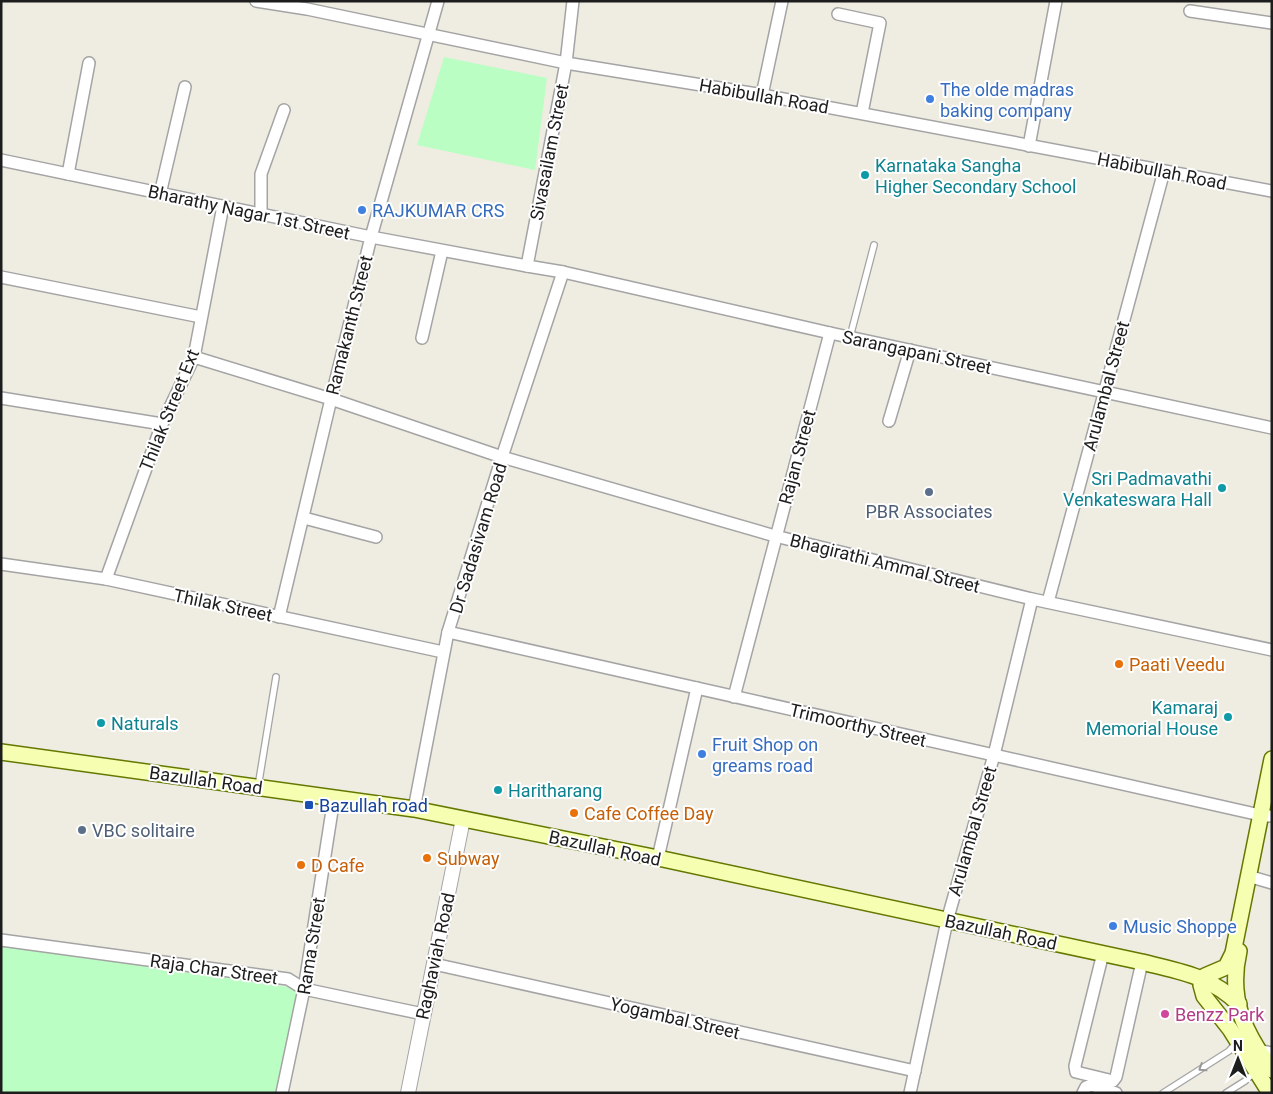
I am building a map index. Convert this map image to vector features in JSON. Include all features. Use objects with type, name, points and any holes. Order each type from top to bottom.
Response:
[{"type":"main road","name":"Bazullah Road","points":[[1,752],[258,787],[464,819],[658,858],[1103,953],[1203,979]]},
{"type":"main road","points":[[1270,1093],[1238,1041],[1204,996],[1201,985],[1205,976],[1226,967],[1233,953],[1267,812],[1272,759]]},
{"type":"main road","points":[[1252,878],[1236,965],[1235,986],[1241,1019],[1264,1052],[1272,1070]]},
{"type":"main road","points":[[1203,979],[1229,976],[1236,965]]},
{"type":"main road","points":[[1203,979],[1222,989],[1239,1004]]},
{"type":"street","name":"Habibullah Road","points":[[256,1],[308,5],[428,36],[566,64],[762,95],[1272,191]]},
{"type":"street","name":"Ramakanth Street","points":[[279,617],[304,518],[330,399],[371,237],[438,1]]},
{"type":"street","name":"Sivasailam Street","points":[[527,266],[566,64],[573,1]]},
{"type":"street","points":[[762,95],[782,1]]},
{"type":"street","points":[[1029,146],[1056,1]]},
{"type":"street","points":[[1190,11],[1272,23]]},
{"type":"street","points":[[838,14],[880,23],[862,113]]},
{"type":"street","points":[[68,174],[89,63]]},
{"type":"street","points":[[160,194],[184,87]]},
{"type":"street","points":[[261,215],[261,174],[284,110]]},
{"type":"street","name":"Bharathy Nagar 1st Street","points":[[1,160],[261,215],[527,266]]},
{"type":"street","name":"Arulambal Street","points":[[1048,602],[1164,171]]},
{"type":"street","name":"Thilak Street Ext","points":[[106,579],[162,424],[194,357],[223,206]]},
{"type":"street","points":[[422,338],[442,251]]},
{"type":"street","points":[[527,266],[563,272]]},
{"type":"street","name":"Sarangapani Street","points":[[563,272],[830,333],[1272,428]]},
{"type":"street","name":"Dr Sadasivam Road","points":[[414,810],[448,632],[502,457],[563,272]]},
{"type":"street","points":[[1,277],[201,317]]},
{"type":"street","name":"Rajan Street","points":[[734,697],[830,333]]},
{"type":"street","points":[[889,421],[910,350]]},
{"type":"street","name":"Bhagirathi Ammal Street","points":[[194,357],[330,399],[502,457],[775,536],[1032,599],[1272,650]]},
{"type":"street","points":[[1,398],[162,424]]},
{"type":"street","points":[[304,518],[376,537]]},
{"type":"street","name":"Thilak Street","points":[[1,564],[106,579],[443,652]]},
{"type":"street","name":"Arulambal Street","points":[[910,1093],[947,921],[994,755],[1032,599]]},
{"type":"street","name":"Trimoorthy Street","points":[[448,632],[994,755],[1267,812]]},
{"type":"street","points":[[658,858],[697,688]]},
{"type":"street","name":"Rama Street","points":[[282,1093],[304,989],[334,798]]},
{"type":"street","name":"Raghaviah Road","points":[[408,1093],[464,819]]},
{"type":"street","points":[[1252,878],[1272,883]]},
{"type":"street","name":"Raja Char Street","points":[[1,940],[288,979],[304,989],[423,1014]]},
{"type":"street","points":[[1103,953],[1075,1066],[1076,1072],[1113,1081],[1116,1077],[1142,962]]},
{"type":"street","name":"Yogambal Street","points":[[434,964],[915,1071]]},
{"type":"street","points":[[1083,1093],[1088,1085],[1094,1085],[1116,1093]]},
{"type":"lane","points":[[850,337],[874,245]]},
{"type":"lane","points":[[258,787],[276,677]]},
{"type":"lane","points":[[1164,1093],[1229,1051],[1238,1041]]},
{"type":"lane","points":[[1226,1093],[1245,1081],[1256,1070]]},
{"type":"green space","points":[[444,57],[547,78],[535,170],[417,145]]},
{"type":"green space","points":[[1,945],[302,989],[283,1093],[1,1093]]},
{"type":"place","name":"The olde madras baking company","points":[[930,99]]},
{"type":"place","name":"Karnataka Sangha Higher Secondary School","points":[[865,175]]},
{"type":"place","name":"RAJKUMAR CRS","points":[[362,210]]},
{"type":"place","name":"Sri Padmavathi Venkateswara Hall","points":[[1222,488]]},
{"type":"place","name":"PBR Associates","points":[[929,492]]},
{"type":"place","name":"Paati Veedu","points":[[1119,664]]},
{"type":"place","name":"Kamaraj Memorial House","points":[[1228,717]]},
{"type":"place","name":"Naturals","points":[[101,723]]},
{"type":"place","name":"Fruit Shop on greams road","points":[[702,754]]},
{"type":"place","name":"Haritharang","points":[[498,790]]},
{"type":"place","name":"Bazullah road","points":[[309,805]]},
{"type":"place","name":"Cafe Coffee Day","points":[[574,813]]},
{"type":"place","name":"VBC solitaire","points":[[82,830]]},
{"type":"place","name":"Subway","points":[[427,858]]},
{"type":"place","name":"D Cafe","points":[[301,865]]},
{"type":"place","name":"Music Shoppe","points":[[1113,926]]},
{"type":"place","name":"Benzz Park","points":[[1165,1014]]}]
